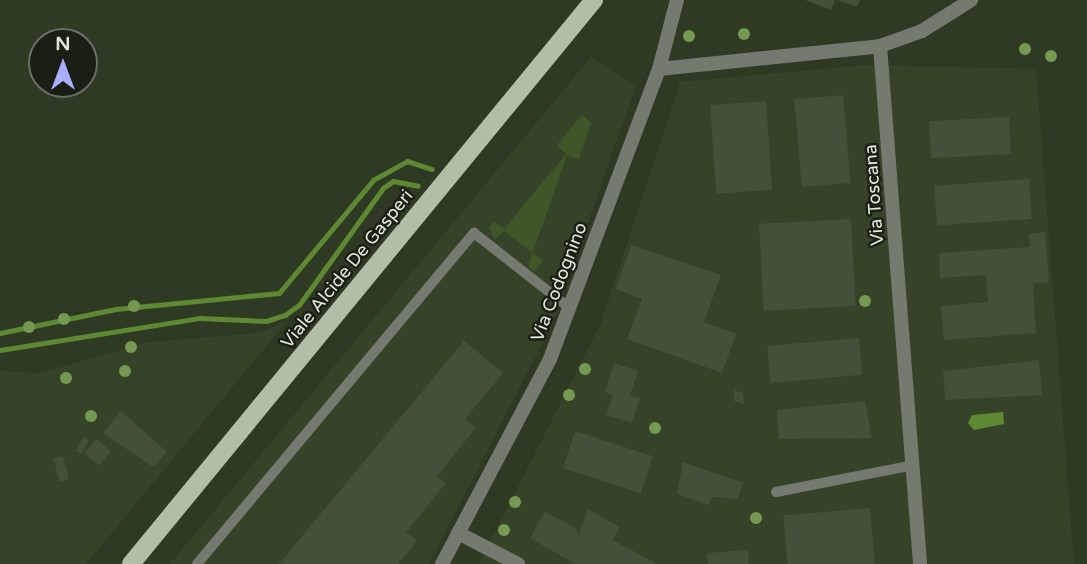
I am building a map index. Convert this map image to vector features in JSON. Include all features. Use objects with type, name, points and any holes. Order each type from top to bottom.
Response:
[{"type":"main road","name":"Viale Alcide De Gasperi","points":[[131,564],[594,0]]},
{"type":"street","name":"Via Codognino","points":[[442,564],[571,309],[659,69],[677,0]]},
{"type":"street","points":[[659,69],[880,46],[922,31],[971,0]]},
{"type":"street","name":"Via Toscana","points":[[880,46],[920,564]]},
{"type":"street","points":[[458,533],[517,564]]},
{"type":"lane","points":[[197,564],[474,233],[571,309]]},
{"type":"lane","points":[[776,492],[913,465]]},
{"type":"shaded area","points":[[591,57],[636,86],[551,326],[429,564],[170,564]]},
{"type":"shaded area","points":[[866,65],[1036,69],[1074,564],[479,564],[601,323],[680,82]]},
{"type":"shaded area","points":[[582,115],[591,123],[579,159],[567,155],[533,252],[543,261],[534,271],[528,267],[532,253],[504,231],[495,239],[489,227],[494,221],[504,229],[566,154],[557,145]]},
{"type":"shaded area","points":[[287,321],[86,564],[0,564],[0,371],[40,373],[149,342],[259,333]]},
{"type":"shaded area","points":[[1003,412],[1004,424],[974,430],[968,423],[972,415]]},
{"type":"building","points":[[805,0],[835,0],[831,10]]},
{"type":"building","points":[[837,0],[860,0],[857,7]]},
{"type":"building","points":[[843,95],[851,183],[802,187],[794,99]]},
{"type":"building","points":[[766,101],[772,190],[716,194],[710,105]]},
{"type":"building","points":[[1009,117],[1011,154],[931,158],[929,121]]},
{"type":"building","points":[[1029,179],[1032,219],[937,226],[934,186]]},
{"type":"building","points":[[851,219],[856,306],[764,311],[759,224]]},
{"type":"building","points":[[1045,232],[1049,282],[1033,283],[1036,333],[944,340],[941,306],[988,302],[986,275],[940,278],[939,253],[1030,247],[1029,234]]},
{"type":"building","points":[[631,245],[721,275],[704,322],[736,334],[722,373],[627,339],[642,299],[616,289]]},
{"type":"building","points":[[859,338],[862,375],[771,383],[767,346]]},
{"type":"building","points":[[464,341],[503,373],[465,419],[476,428],[437,476],[446,483],[406,532],[417,541],[398,564],[279,564]]},
{"type":"building","points":[[1039,360],[1042,395],[945,400],[943,371]]},
{"type":"building","points":[[614,363],[638,371],[630,395],[640,398],[632,423],[606,415],[613,395],[605,392]]},
{"type":"building","points":[[734,390],[743,393],[744,404],[734,401]]},
{"type":"building","points":[[865,401],[872,438],[779,439],[777,410]]},
{"type":"building","points":[[121,411],[167,452],[153,467],[103,433]]},
{"type":"building","points":[[575,431],[653,456],[641,493],[563,468]]},
{"type":"building","points":[[84,437],[89,440],[81,454],[76,451]]},
{"type":"building","points":[[96,439],[111,451],[99,466],[84,454]]},
{"type":"building","points":[[63,456],[69,479],[60,482],[53,459]]},
{"type":"building","points":[[683,462],[743,483],[738,499],[712,497],[709,505],[677,494]]},
{"type":"building","points":[[870,508],[875,564],[788,564],[783,516]]},
{"type":"building","points":[[588,509],[620,527],[613,540],[657,564],[575,564],[530,538],[545,512],[576,528],[578,536]]},
{"type":"building","points":[[748,550],[749,564],[708,564],[707,553]]},
{"type":"waterway","points":[[0,333],[116,309],[279,293],[373,180],[407,161],[432,169]]},
{"type":"waterway","points":[[0,350],[200,318],[266,321],[285,315],[299,305],[383,188],[393,181],[418,186]]}]
